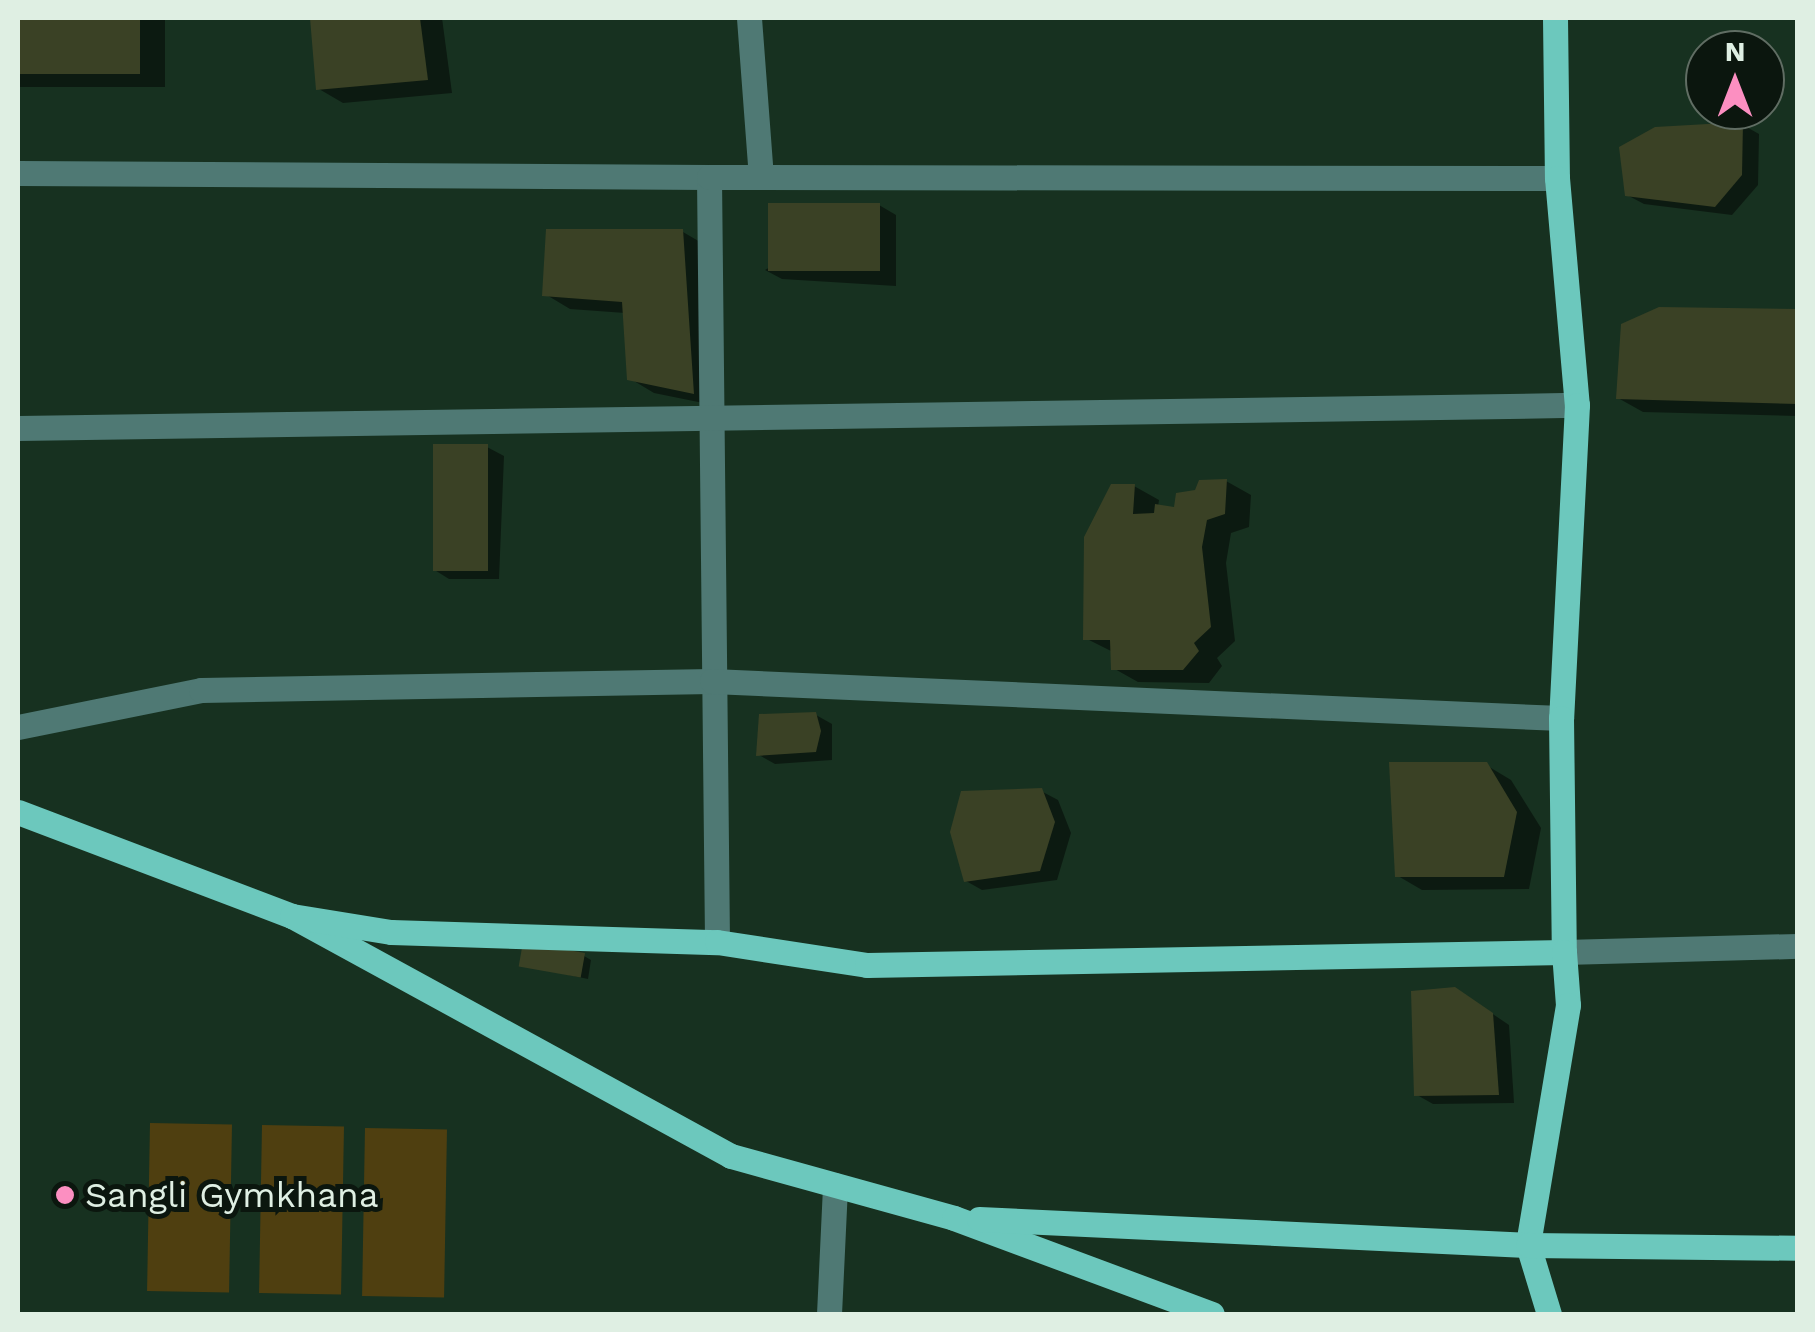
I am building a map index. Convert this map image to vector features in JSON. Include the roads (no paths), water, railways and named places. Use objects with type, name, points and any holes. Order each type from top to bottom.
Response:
[{"type":"main road","points":[[1548,1314],[1528,1244],[1568,1004],[1561,718],[1577,405],[1557,178],[1554,18]]},
{"type":"main road","points":[[18,812],[292,916],[731,1156],[954,1218],[1212,1314]]},
{"type":"main road","points":[[292,916],[391,932],[717,942],[867,965],[1564,952]]},
{"type":"main road","points":[[954,1218],[1528,1244],[1798,1248]]},
{"type":"street","points":[[749,18],[761,177]]},
{"type":"street","points":[[18,173],[1557,178]]},
{"type":"street","points":[[709,177],[717,942]]},
{"type":"street","points":[[18,428],[710,422],[1577,405]]},
{"type":"street","points":[[18,727],[202,690],[712,681],[1561,718]]},
{"type":"street","points":[[1564,952],[1798,946]]},
{"type":"street","points":[[829,1314],[836,1185]]},
{"type":"place","name":"Sangli Gymkhana","points":[[65,1195]]}]
